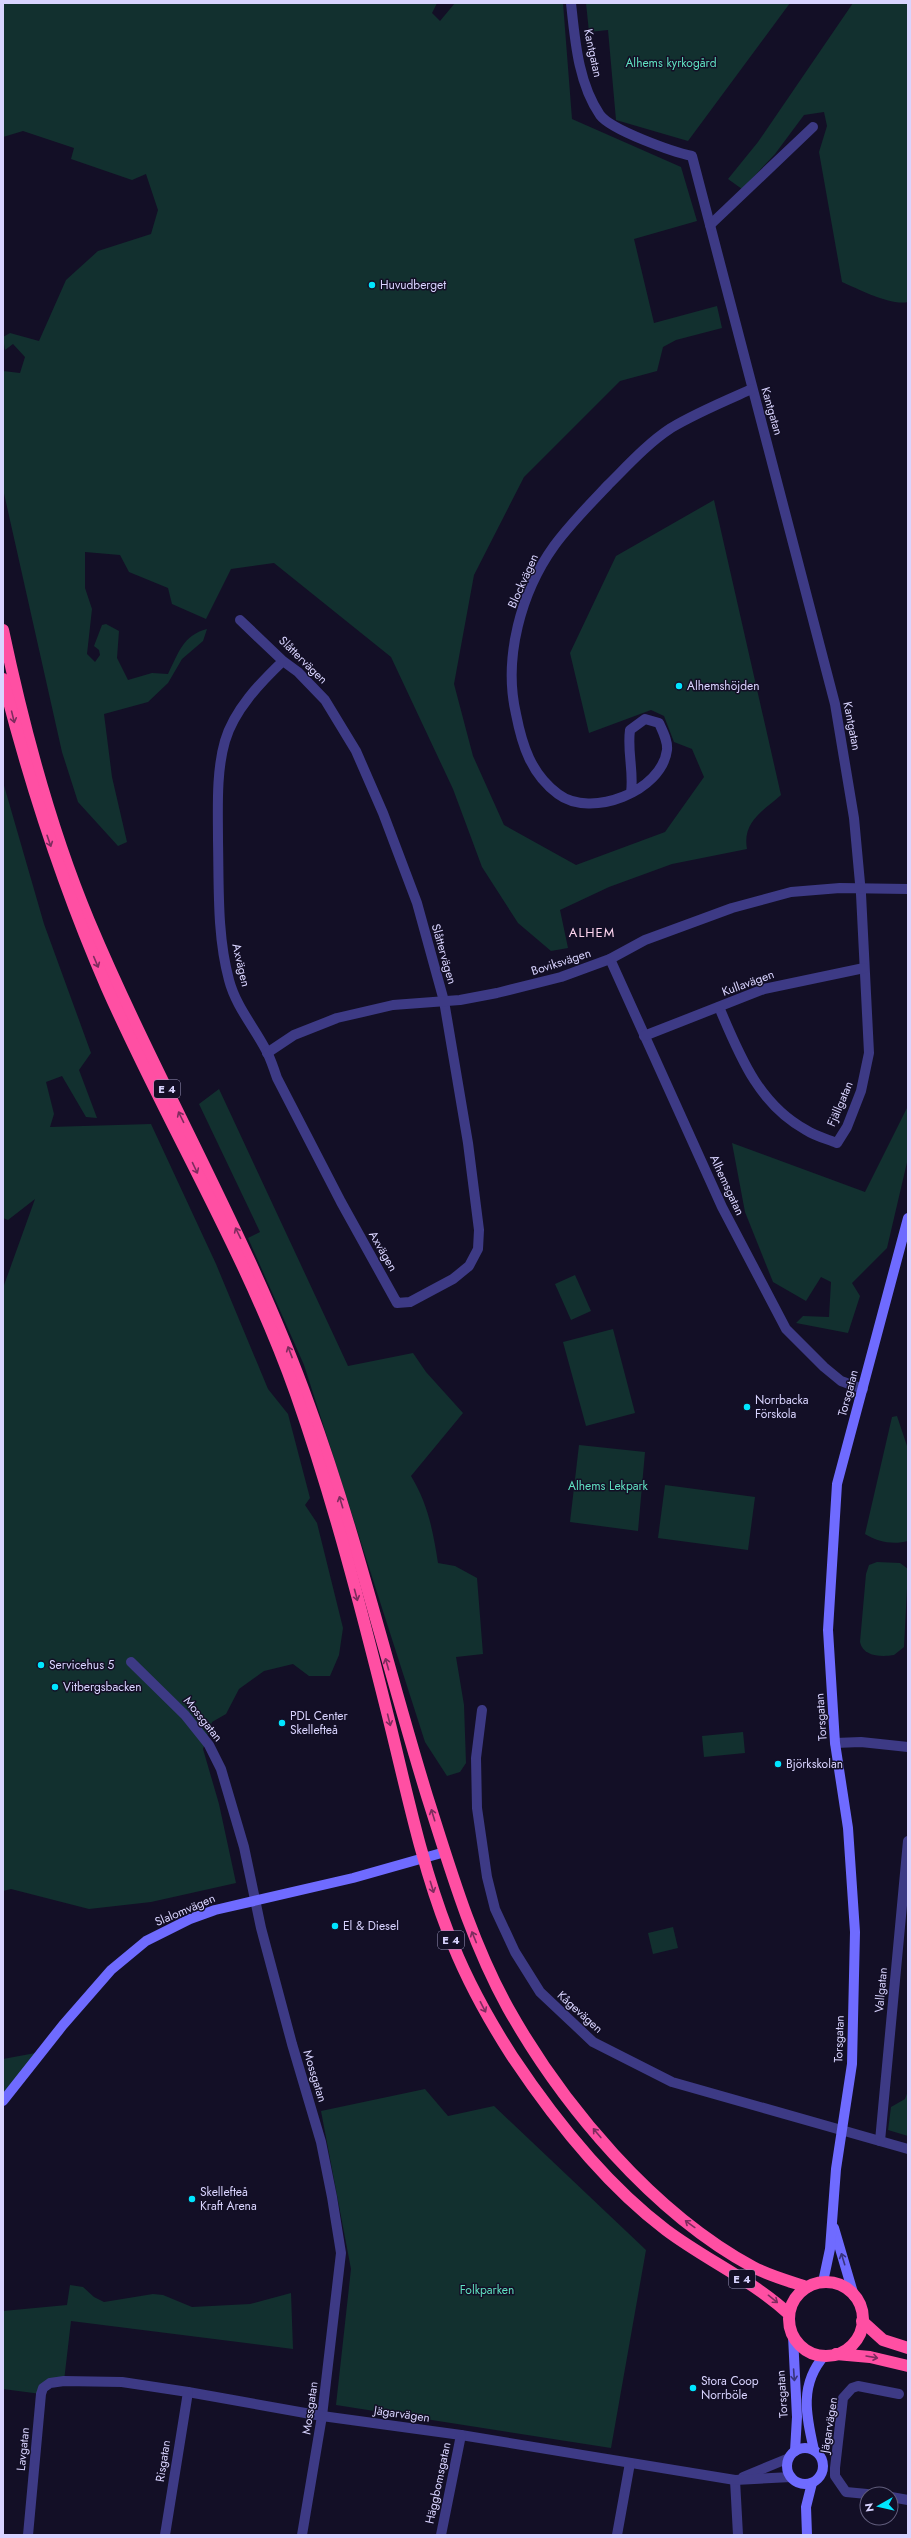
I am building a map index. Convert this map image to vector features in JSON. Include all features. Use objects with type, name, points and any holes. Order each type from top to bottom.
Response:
[{"type":"highway","name":"E 4","points":[[3,630],[18,696],[48,808],[88,919],[120,992],[247,1252],[279,1323],[311,1411],[350,1532],[445,1852],[479,1950],[510,2011],[558,2084],[600,2136],[658,2197],[697,2230],[757,2269],[807,2287]]},
{"type":"highway","name":"E 4","points":[[3,679],[40,816],[81,927],[109,992],[252,1286],[294,1390],[317,1455],[346,1557],[440,1912],[460,1962],[486,2013],[541,2098],[599,2166],[642,2210],[692,2248],[772,2298],[789,2314]]},
{"type":"highway","points":[[830,2355],[854,2342],[862,2321],[862,2312],[854,2296],[840,2285],[823,2282],[807,2287],[797,2296],[789,2314],[789,2325],[793,2336],[806,2350],[830,2355],[870,2357],[908,2366]]},
{"type":"highway","points":[[862,2321],[883,2340],[908,2348]]},
{"type":"main road","name":"Torsgatan","points":[[823,2282],[830,2249],[836,2170],[852,2064],[855,1932],[848,1828],[835,1743],[828,1630],[837,1484],[905,1244],[908,1218]]},
{"type":"main road","name":"Slalomvägen","points":[[3,2101],[63,2025],[126,1956],[146,1941],[190,1919],[256,1900],[353,1878],[425,1859],[445,1852]]},
{"type":"main road","name":"Torsgatan","points":[[832,2223],[854,2296]]},
{"type":"main road","name":"Torsgatan","points":[[792,2454],[797,2417],[793,2336]]},
{"type":"main road","name":"Torsgatan","points":[[814,2450],[809,2430],[809,2377],[830,2355]]},
{"type":"main road","points":[[806,2507],[794,2479],[787,2468],[792,2454],[805,2447],[814,2450],[820,2455],[824,2467],[821,2475],[812,2483],[806,2507],[807,2535]]},
{"type":"main road","points":[[794,2479],[804,2484],[812,2483]]},
{"type":"street","name":"Kantgatan","points":[[571,3],[583,78],[601,116],[631,135],[674,152],[692,156],[835,704],[854,818],[861,888]]},
{"type":"street","points":[[710,225],[813,126]]},
{"type":"street","name":"Blockvägen","points":[[631,793],[632,764],[627,747],[630,730],[645,719],[659,723],[665,737],[667,750],[662,765],[651,779],[631,793],[625,797],[602,803],[582,804],[560,796],[544,782],[530,761],[522,742],[514,706],[511,674],[517,628],[533,584],[554,546],[630,463],[670,429],[752,389]]},
{"type":"street","name":"Slåttervägen","points":[[240,620],[298,672],[325,700],[356,752],[384,813],[416,903],[444,1001],[469,1151],[479,1230],[478,1249],[469,1266],[453,1279],[410,1302],[397,1302]]},
{"type":"street","name":"Axvägen","points":[[284,661],[266,677],[234,720],[225,741],[218,806],[219,895],[222,942],[229,980],[239,1007],[267,1053],[277,1078],[341,1202],[397,1302]]},
{"type":"street","name":"Boviksvägen","points":[[267,1053],[294,1035],[337,1018],[393,1005],[444,1001],[497,993],[532,985],[610,959],[645,940],[732,908],[791,892],[861,888],[908,889]]},
{"type":"street","name":"Fjällgatan","points":[[719,1007],[745,1065],[760,1091],[778,1109],[805,1130],[837,1143],[846,1127],[868,1069],[869,1019],[864,968],[861,888]]},
{"type":"street","name":"Alhemsgatan","points":[[610,959],[722,1207],[786,1329],[824,1367],[841,1381],[863,1389]]},
{"type":"street","name":"Kullavägen","points":[[644,1036],[764,989],[864,968]]},
{"type":"street","name":"Mossgatan","points":[[131,1662],[185,1715],[209,1745],[223,1775],[256,1900],[268,1957],[321,2142],[341,2253],[322,2416],[302,2535]]},
{"type":"street","name":"Kågevägen","points":[[482,1710],[476,1758],[477,1808],[487,1877],[495,1909],[515,1952],[540,1992],[593,2042],[672,2082],[908,2149]]},
{"type":"street","points":[[835,1743],[861,1742],[908,1747]]},
{"type":"street","name":"Vallgatan","points":[[880,2141],[908,1841]]},
{"type":"street","name":"Jägarvägen","points":[[64,2381],[122,2382],[188,2392],[322,2416],[461,2435],[735,2480],[794,2479]]},
{"type":"street","name":"Lavgatan","points":[[28,2535],[41,2394],[43,2388],[50,2383],[64,2381]]},
{"type":"street","name":"Jägarvägen","points":[[859,2493],[846,2492],[836,2476],[843,2398],[852,2388],[858,2386],[899,2394]]},
{"type":"street","name":"Risgatan","points":[[165,2535],[188,2392]]},
{"type":"street","name":"Häggbomsgatan","points":[[441,2535],[461,2435]]},
{"type":"street","points":[[738,2535],[735,2480],[792,2454]]},
{"type":"street","points":[[617,2535],[630,2463]]},
{"type":"green space","points":[[3,3],[437,3],[432,13],[440,21],[455,3],[563,3],[572,119],[681,167],[697,221],[634,239],[654,323],[717,306],[722,328],[676,340],[663,347],[657,371],[620,381],[524,477],[474,575],[454,684],[473,756],[504,825],[576,865],[665,832],[704,777],[692,749],[674,742],[664,716],[651,710],[589,733],[570,653],[616,556],[714,500],[781,795],[761,812],[751,824],[746,840],[747,849],[672,864],[609,887],[560,910],[568,948],[551,951],[518,923],[482,867],[453,789],[391,657],[274,563],[231,569],[206,619],[172,604],[168,588],[129,572],[120,555],[85,552],[85,588],[92,609],[87,654],[95,662],[100,655],[99,650],[94,646],[102,625],[106,624],[119,631],[117,658],[128,680],[152,673],[168,674],[182,646],[192,636],[207,629],[203,641],[182,659],[168,683],[148,702],[104,714],[112,777],[127,842],[118,846],[78,802],[62,752],[3,489],[3,371],[20,373],[25,357],[13,344],[5,350],[3,337],[10,333],[39,341],[66,280],[98,251],[151,234],[158,210],[146,174],[132,180],[71,159],[74,148],[23,131],[3,137]]},
{"type":"green space","name":"Alhems kyrkogård","points":[[586,3],[790,3],[688,141],[616,120],[608,30],[589,32]]},
{"type":"green space","points":[[853,3],[908,3],[908,302],[893,302],[842,282],[819,152],[827,126],[824,112],[804,115],[775,154],[742,189],[728,179],[758,142]]},
{"type":"green space","points":[[3,782],[44,924],[91,1053],[79,1070],[97,1118],[86,1117],[62,1076],[46,1082],[54,1114],[50,1127],[151,1124],[216,1264],[268,1389],[288,1414],[310,1498],[305,1505],[317,1523],[343,1628],[339,1655],[330,1676],[309,1676],[293,1664],[264,1671],[239,1689],[226,1714],[212,1722],[203,1749],[219,1804],[236,1883],[151,1902],[89,1909],[11,1889],[3,1891],[3,1288],[35,1199],[8,1220],[3,1218]]},
{"type":"green space","points":[[219,1089],[348,1366],[413,1353],[426,1372],[463,1413],[411,1476],[426,1507],[438,1563],[455,1566],[477,1578],[483,1654],[456,1657],[464,1705],[466,1763],[460,1772],[447,1776],[425,1742],[304,1365],[248,1238],[260,1232],[199,1104]]},
{"type":"green space","points":[[908,1106],[908,1158],[887,1248],[852,1283],[860,1296],[848,1333],[796,1323],[803,1316],[829,1317],[831,1282],[821,1277],[806,1301],[773,1282],[745,1212],[732,1143],[865,1192]]},
{"type":"green space","points":[[575,1275],[591,1311],[571,1320],[555,1284]]},
{"type":"green space","points":[[613,1329],[635,1413],[586,1426],[563,1342]]},
{"type":"green space","points":[[897,1416],[908,1449],[908,1541],[891,1543],[880,1541],[865,1534],[892,1417]]},
{"type":"green space","name":"Alhems Lekpark","points":[[579,1445],[645,1452],[638,1531],[570,1522]]},
{"type":"green space","points":[[665,1485],[755,1497],[748,1550],[658,1538]]},
{"type":"green space","points":[[877,1562],[900,1563],[908,1569],[904,1647],[894,1655],[874,1655],[865,1651],[860,1642],[866,1574],[869,1565]]},
{"type":"green space","points":[[743,1732],[745,1753],[704,1757],[702,1736]]},
{"type":"green space","points":[[673,1927],[678,1948],[653,1954],[648,1933]]},
{"type":"green space","points":[[41,2052],[3,2101],[3,2059]]},
{"type":"green space","name":"Folkparken","points":[[425,2089],[448,2116],[494,2106],[646,2250],[611,2448],[336,2405],[351,2269],[321,2111]]},
{"type":"green space","points":[[908,2091],[908,2136],[888,2130],[891,2107],[905,2099]]},
{"type":"green space","points":[[70,2285],[83,2287],[94,2297],[104,2302],[153,2294],[163,2295],[192,2307],[250,2304],[291,2293],[293,2349],[71,2321],[64,2381],[50,2383],[41,2394],[3,2389],[3,2311],[67,2305]]},
{"type":"place","name":"Huvudberget","points":[[372,285]]},
{"type":"place","name":"Alhemshöjden","points":[[679,686]]},
{"type":"place","name":"Norrbacka Förskola","points":[[747,1407]]},
{"type":"place","name":"Servicehus 5","points":[[41,1665]]},
{"type":"place","name":"Vitbergsbacken","points":[[55,1687]]},
{"type":"place","name":"PDL Center Skellefteå","points":[[282,1723]]},
{"type":"place","name":"Björkskolan","points":[[778,1764]]},
{"type":"place","name":"El & Diesel","points":[[335,1926]]},
{"type":"place","name":"Skellefteå Kraft Arena","points":[[192,2199]]},
{"type":"place","name":"Stora Coop Norrböle","points":[[693,2388]]},
{"type":"district","name":"ALHEM","points":[[592,932]]}]
